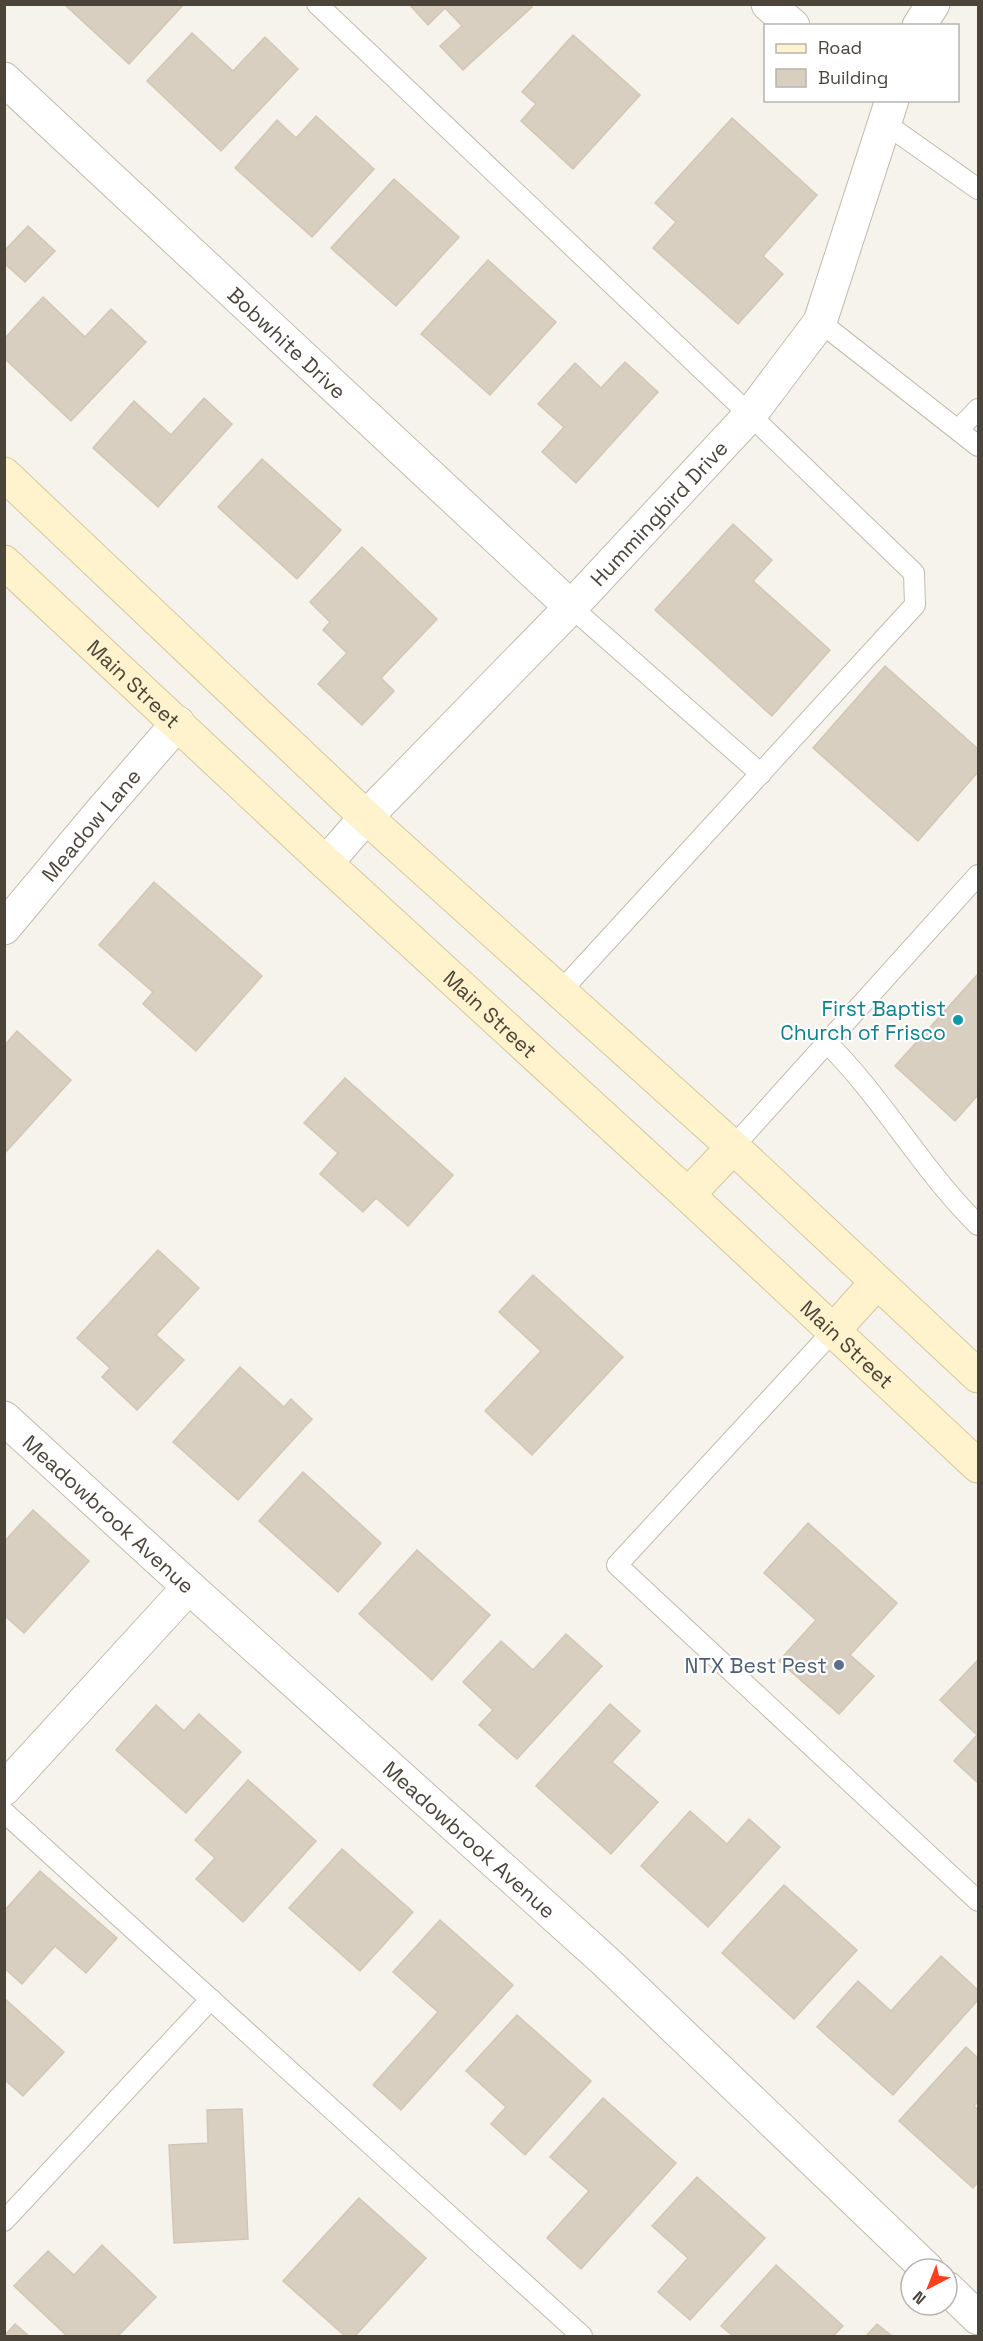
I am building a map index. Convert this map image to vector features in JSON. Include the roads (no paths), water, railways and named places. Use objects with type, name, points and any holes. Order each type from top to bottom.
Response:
[{"type":"main road","points":[[4,474],[366,817],[733,1147],[978,1376]]},
{"type":"main road","name":"Main Street","points":[[4,562],[978,1466]]},
{"type":"main road","points":[[688,1195],[733,1147]]},
{"type":"main road","points":[[833,1330],[877,1282]]},
{"type":"street","points":[[768,4],[791,24]]},
{"type":"street","points":[[920,24],[933,4]]},
{"type":"street","name":"Bobwhite Drive","points":[[4,79],[571,607]]},
{"type":"street","name":"Hummingbird Drive","points":[[326,863],[366,817],[571,607],[750,415],[820,322],[882,108]]},
{"type":"street","name":"Meadow Lane","points":[[4,928],[178,723]]},
{"type":"street","name":"Meadowbrook Avenue","points":[[4,1418],[605,1960],[914,2257]]},
{"type":"street","points":[[4,1789],[189,1587]]},
{"type":"street","points":[[959,2300],[978,2318]]},
{"type":"lane","points":[[317,4],[914,573],[915,605],[561,991]]},
{"type":"lane","points":[[882,108],[978,189]]},
{"type":"lane","points":[[820,322],[978,446]]},
{"type":"lane","points":[[958,429],[978,409]]},
{"type":"lane","points":[[571,607],[761,774]]},
{"type":"lane","points":[[733,1147],[978,875]]},
{"type":"lane","points":[[826,1042],[866,1087],[923,1164],[978,1226]]},
{"type":"lane","points":[[833,1330],[617,1565],[978,1901]]},
{"type":"lane","points":[[4,1812],[582,2337]]},
{"type":"lane","points":[[4,2221],[211,1999]]},
{"type":"place","name":"First Baptist Church of Frisco","points":[[958,1020]]},
{"type":"place","name":"NTX Best Pest","points":[[839,1665]]}]
